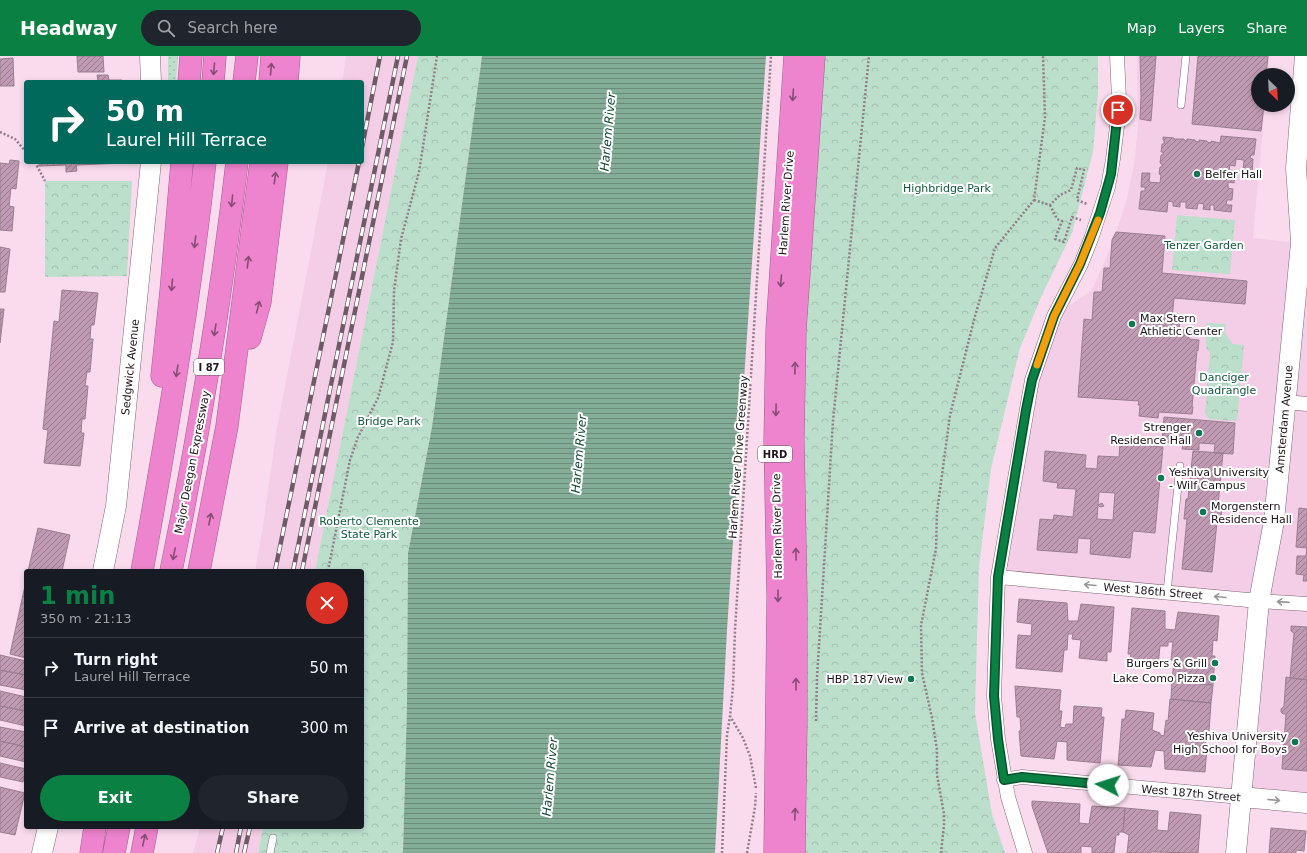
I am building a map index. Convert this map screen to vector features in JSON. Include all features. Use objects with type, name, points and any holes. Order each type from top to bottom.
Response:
[{"type":"highway","points":[[189,80],[191,56]]},
{"type":"highway","points":[[213,80],[215,56]]},
{"type":"highway","points":[[244,80],[246,56]]},
{"type":"highway","points":[[270,80],[272,56]]},
{"type":"highway","points":[[286,80],[289,56]]},
{"type":"highway","name":"Harlem River Drive","points":[[775,853],[778,596],[775,440],[777,330],[795,56]]},
{"type":"highway","name":"Harlem River Drive","points":[[794,853],[796,597],[793,439],[795,331],[814,56]]},
{"type":"highway","points":[[138,569],[164,362],[182,164]]},
{"type":"highway","points":[[142,569],[167,437],[178,367],[196,240],[205,164]]},
{"type":"highway","name":"Major Deegan Expressway","points":[[171,569],[207,382],[237,164]]},
{"type":"highway","name":"I 87","points":[[199,569],[227,426],[261,164]]},
{"type":"highway","points":[[227,426],[260,302],[277,164]]},
{"type":"highway","points":[[91,853],[95,829]]},
{"type":"highway","points":[[114,853],[119,829]]},
{"type":"highway","points":[[142,853],[147,829]]},
{"type":"main road","points":[[150,56],[151,80]]},
{"type":"main road","name":"Amsterdam Avenue","points":[[1236,853],[1259,601],[1274,521],[1300,243],[1304,226],[1296,168],[1305,56]]},
{"type":"main road","name":"Sedgwick Avenue","points":[[103,569],[116,506],[151,164]]},
{"type":"main road","name":"West 187th Street","points":[[1241,797],[1307,803]]},
{"type":"main road","points":[[42,853],[48,829]]},
{"type":"street","points":[[1026,853],[1008,797],[998,739],[994,696],[998,577],[1032,380],[1054,316],[1091,239],[1108,187],[1118,118],[1119,100],[1117,56]]},
{"type":"street","points":[[1286,402],[1307,404]]},
{"type":"street","name":"West 186th Street","points":[[998,577],[1307,604]]},
{"type":"street","name":"West 187th Street","points":[[1004,780],[1022,777],[1241,797]]},
{"type":"lane","points":[[1181,105],[1186,56]]},
{"type":"lane","points":[[1167,592],[1180,466]]},
{"type":"lane","points":[[270,853],[273,838]]},
{"type":"path","points":[[328,569],[350,460],[358,437],[378,398],[393,342],[394,291],[401,238],[419,172],[437,56]]},
{"type":"path","name":"Harlem River Drive Greenway","points":[[722,853],[727,735],[733,687],[735,630],[771,56]]},
{"type":"path","points":[[816,726],[817,678],[833,421],[869,56]]},
{"type":"path","points":[[941,853],[944,814],[937,775],[932,718],[922,673],[921,625],[936,549],[937,512],[950,415],[975,316],[995,248],[1034,200],[1045,117],[1043,56]]},
{"type":"path","points":[[0,132],[15,139],[24,150]]},
{"type":"path","points":[[35,164],[45,181]]},
{"type":"path","points":[[1050,205],[1060,195],[1071,190],[1077,168],[1084,170],[1077,200],[1087,204]]},
{"type":"path","points":[[1034,200],[1050,205],[1057,219],[1062,221],[1055,239],[1064,242],[1072,217],[1081,220]]},
{"type":"path","points":[[730,716],[743,738],[754,772],[756,789],[755,807],[747,853]]},
{"type":"shaded area","points":[[346,56],[418,56],[315,569],[255,569],[277,428],[328,164],[364,164],[364,80],[342,80]]},
{"type":"shaded area","name":"Yeshiva University - Wilf Campus","points":[[1137,56],[1270,56],[1269,68],[1251,68],[1251,112],[1264,112],[1253,238],[1307,244],[1307,803],[1241,797],[1259,601],[998,577],[1032,380],[1054,316],[1092,290],[1111,247],[1126,202],[1134,165],[1138,128]]},
{"type":"shaded area","points":[[199,829],[263,829],[258,853],[193,853]]},
{"type":"green space","points":[[168,56],[178,56],[176,80],[168,80]]},
{"type":"green space","points":[[418,56],[482,56],[432,427],[408,553],[407,704],[403,853],[258,853],[263,829],[364,829],[364,569],[315,569]]},
{"type":"green space","name":"Highbridge Park","points":[[823,56],[1098,56],[1098,94],[1093,152],[1072,233],[1042,295],[1020,348],[991,469],[979,567],[975,713],[992,814],[1005,853],[804,853],[806,712],[804,360]]},
{"type":"green space","points":[[45,181],[132,181],[127,276],[45,277]]},
{"type":"green space","name":"Tenzer Garden","points":[[1177,215],[1235,220],[1230,274],[1172,270]]},
{"type":"green space","name":"Danciger Quadrangle","points":[[1206,323],[1226,324],[1225,333],[1233,344],[1244,345],[1237,421],[1209,419],[1205,413],[1210,353],[1206,347]]},
{"type":"water","name":"Harlem River","points":[[482,56],[766,56],[727,630],[715,853],[403,853],[407,704],[408,553],[432,427]]},
{"type":"building","points":[[77,56],[103,56],[104,72],[78,72]]},
{"type":"building","points":[[1140,56],[1156,56],[1151,121],[1140,119]]},
{"type":"building","points":[[1198,56],[1268,56],[1267,68],[1251,68],[1251,112],[1263,112],[1261,131],[1192,124]]},
{"type":"building","points":[[13,58],[14,86],[0,86],[0,59]]},
{"type":"building","points":[[97,75],[108,75],[109,80],[98,80]]},
{"type":"building","name":"Belfer Hall","points":[[1221,136],[1256,139],[1254,155],[1251,155],[1250,158],[1253,159],[1252,173],[1243,172],[1244,160],[1236,159],[1235,166],[1230,165],[1229,170],[1235,171],[1234,183],[1228,182],[1228,188],[1233,189],[1232,200],[1227,200],[1226,205],[1232,205],[1231,212],[1214,210],[1214,205],[1210,205],[1210,210],[1203,209],[1204,204],[1198,203],[1197,209],[1186,208],[1186,202],[1180,202],[1180,207],[1173,206],[1173,202],[1168,201],[1167,212],[1139,209],[1141,191],[1145,191],[1145,187],[1141,187],[1142,173],[1150,173],[1149,182],[1160,183],[1161,175],[1159,174],[1160,167],[1162,167],[1162,164],[1160,163],[1161,155],[1163,155],[1163,152],[1161,152],[1162,144],[1164,144],[1163,137],[1184,139],[1187,141],[1187,139],[1199,142],[1199,140],[1211,143],[1211,141],[1220,143]]},
{"type":"building","points":[[10,160],[19,161],[16,189],[11,188],[9,206],[14,207],[12,231],[0,230],[0,163],[9,164]]},
{"type":"building","points":[[39,164],[100,164],[76,165],[77,171],[66,172],[66,165],[39,166]]},
{"type":"building","name":"Max Stern Athletic Center","points":[[1116,232],[1165,236],[1162,273],[1247,281],[1245,304],[1174,298],[1172,319],[1180,319],[1179,329],[1189,330],[1189,339],[1199,340],[1192,414],[1159,412],[1158,418],[1139,416],[1139,401],[1078,397],[1084,319],[1092,320],[1094,292],[1102,292],[1104,268],[1110,268],[1112,240]]},
{"type":"building","points":[[0,247],[10,249],[5,292],[0,292]]},
{"type":"building","points":[[62,290],[98,293],[94,325],[91,325],[90,339],[93,339],[90,372],[87,372],[85,386],[88,386],[85,419],[82,419],[81,433],[84,433],[80,466],[44,463],[48,430],[43,429],[54,321],[59,322]]},
{"type":"building","points":[[0,309],[4,309],[0,343]]},
{"type":"building","name":"Strenger Residence Hall","points":[[1164,417],[1235,423],[1233,454],[1214,453],[1215,444],[1199,443],[1199,450],[1182,449],[1183,444],[1162,442]]},
{"type":"building","points":[[1120,443],[1163,447],[1155,533],[1133,531],[1130,558],[1090,554],[1091,539],[1078,538],[1077,553],[1037,550],[1040,519],[1053,520],[1054,515],[1073,517],[1076,489],[1057,488],[1058,483],[1043,481],[1045,451],[1086,455],[1085,468],[1097,469],[1098,456],[1119,457]],"holes":[[[1099,492],[1115,493],[1113,520],[1097,519]]]},
{"type":"building","name":"Morgenstern Residence Hall","points":[[1193,451],[1223,453],[1218,505],[1222,505],[1221,522],[1217,522],[1212,572],[1182,569],[1187,519],[1184,519],[1186,499],[1188,499]]},
{"type":"building","points":[[1102,503],[1104,506],[1100,507],[1098,505]]},
{"type":"building","points":[[1299,508],[1307,509],[1307,548],[1296,547]]},
{"type":"building","points":[[38,528],[70,535],[62,569],[28,569]]},
{"type":"building","points":[[1307,548],[1307,581],[1303,581],[1304,575],[1296,574],[1297,556],[1306,556]]},
{"type":"building","points":[[24,590],[24,658],[10,654]]},
{"type":"building","points":[[1019,599],[1067,603],[1068,621],[1078,621],[1081,604],[1114,607],[1111,652],[1107,652],[1107,661],[1079,658],[1081,640],[1072,639],[1073,634],[1068,634],[1067,650],[1064,650],[1062,672],[1016,668],[1018,635],[1031,636],[1032,624],[1017,622]]},
{"type":"building","points":[[1132,608],[1165,611],[1165,629],[1175,630],[1178,612],[1219,616],[1217,641],[1213,640],[1212,656],[1215,656],[1213,685],[1172,681],[1174,660],[1171,660],[1173,642],[1168,642],[1168,646],[1160,646],[1158,666],[1130,663],[1131,654],[1128,654]]},
{"type":"building","points":[[1291,626],[1307,627],[1307,680],[1290,678],[1294,633],[1291,631]]},
{"type":"building","points":[[0,655],[24,661],[24,675],[0,670]]},
{"type":"building","points":[[0,670],[24,675],[24,690],[0,685]]},
{"type":"building","name":"Yeshiva University High School for Boys","points":[[1286,677],[1307,680],[1307,771],[1282,769],[1286,714],[1281,712],[1281,709],[1284,706]]},
{"type":"building","points":[[1172,681],[1213,685],[1211,703],[1171,699]]},
{"type":"building","points":[[1015,686],[1061,690],[1059,711],[1062,711],[1060,727],[1065,728],[1066,724],[1073,724],[1074,706],[1102,708],[1101,717],[1104,717],[1100,763],[1067,760],[1067,742],[1057,741],[1054,759],[1021,756],[1019,731],[1021,731],[1020,717],[1017,717]]},
{"type":"building","points":[[0,691],[24,697],[24,711],[0,706]]},
{"type":"building","points":[[1170,699],[1211,703],[1209,731],[1206,731],[1205,747],[1207,748],[1205,772],[1165,769],[1164,751],[1155,750],[1151,767],[1118,765],[1122,719],[1125,719],[1126,710],[1154,713],[1152,730],[1164,736],[1166,720],[1168,721]]},
{"type":"building","points":[[0,706],[24,711],[24,726],[0,720]]},
{"type":"building","points":[[0,727],[24,732],[24,747],[0,741]]},
{"type":"building","points":[[0,741],[24,747],[24,762],[0,756]]},
{"type":"building","points":[[0,763],[24,769],[23,782],[0,777]]},
{"type":"building","points":[[0,787],[24,793],[15,835],[0,832]]},
{"type":"building","points":[[1032,801],[1080,804],[1079,823],[1089,824],[1092,806],[1125,808],[1123,832],[1119,832],[1119,835],[1116,835],[1114,853],[1092,853],[1092,847],[1081,846],[1081,853],[1048,853],[1032,806]]},
{"type":"building","points":[[1125,808],[1158,811],[1157,830],[1168,831],[1170,812],[1201,815],[1198,853],[1127,853],[1129,835],[1123,832]]},
{"type":"building","points":[[1271,828],[1306,831],[1304,851],[1296,850],[1296,853],[1269,853]]},
{"type":"railway","points":[[364,137],[380,56]]},
{"type":"railway","points":[[293,569],[398,56]]},
{"type":"railway","points":[[302,569],[407,56]]},
{"type":"railway","points":[[275,569],[359,164]]},
{"type":"railway","points":[[217,853],[223,829]]},
{"type":"railway","points":[[236,853],[241,829]]},
{"type":"railway","points":[[244,853],[250,829]]},
{"type":"slow traffic","points":[[1037,365],[1054,316],[1080,264],[1098,220]]},
{"type":"place","name":"Belfer Hall","points":[[1197,174]]},
{"type":"place","name":"Max Stern Athletic Center","points":[[1132,324]]},
{"type":"place","name":"Strenger Residence Hall","points":[[1199,433]]},
{"type":"place","name":"Yeshiva University - Wilf Campus","points":[[1161,478]]},
{"type":"place","name":"Morgenstern Residence Hall","points":[[1203,512]]},
{"type":"place","name":"Burgers & Grill","points":[[1215,663]]},
{"type":"place","name":"Lake Como Pizza","points":[[1213,678]]},
{"type":"place","name":"HBP 187 View","points":[[911,679]]},
{"type":"place","name":"Yeshiva University High School for Boys","points":[[1295,742]]},
{"type":"route","points":[[1108,785],[1022,777],[1004,780],[994,696],[998,577],[1032,380],[1054,316],[1086,253],[1096,227],[1111,174],[1118,110]]},
{"type":"park label","name":"Bridge Park","points":[[389,421]]},
{"type":"park label","name":"Roberto Clemente State Park","points":[[369,527]]}]
